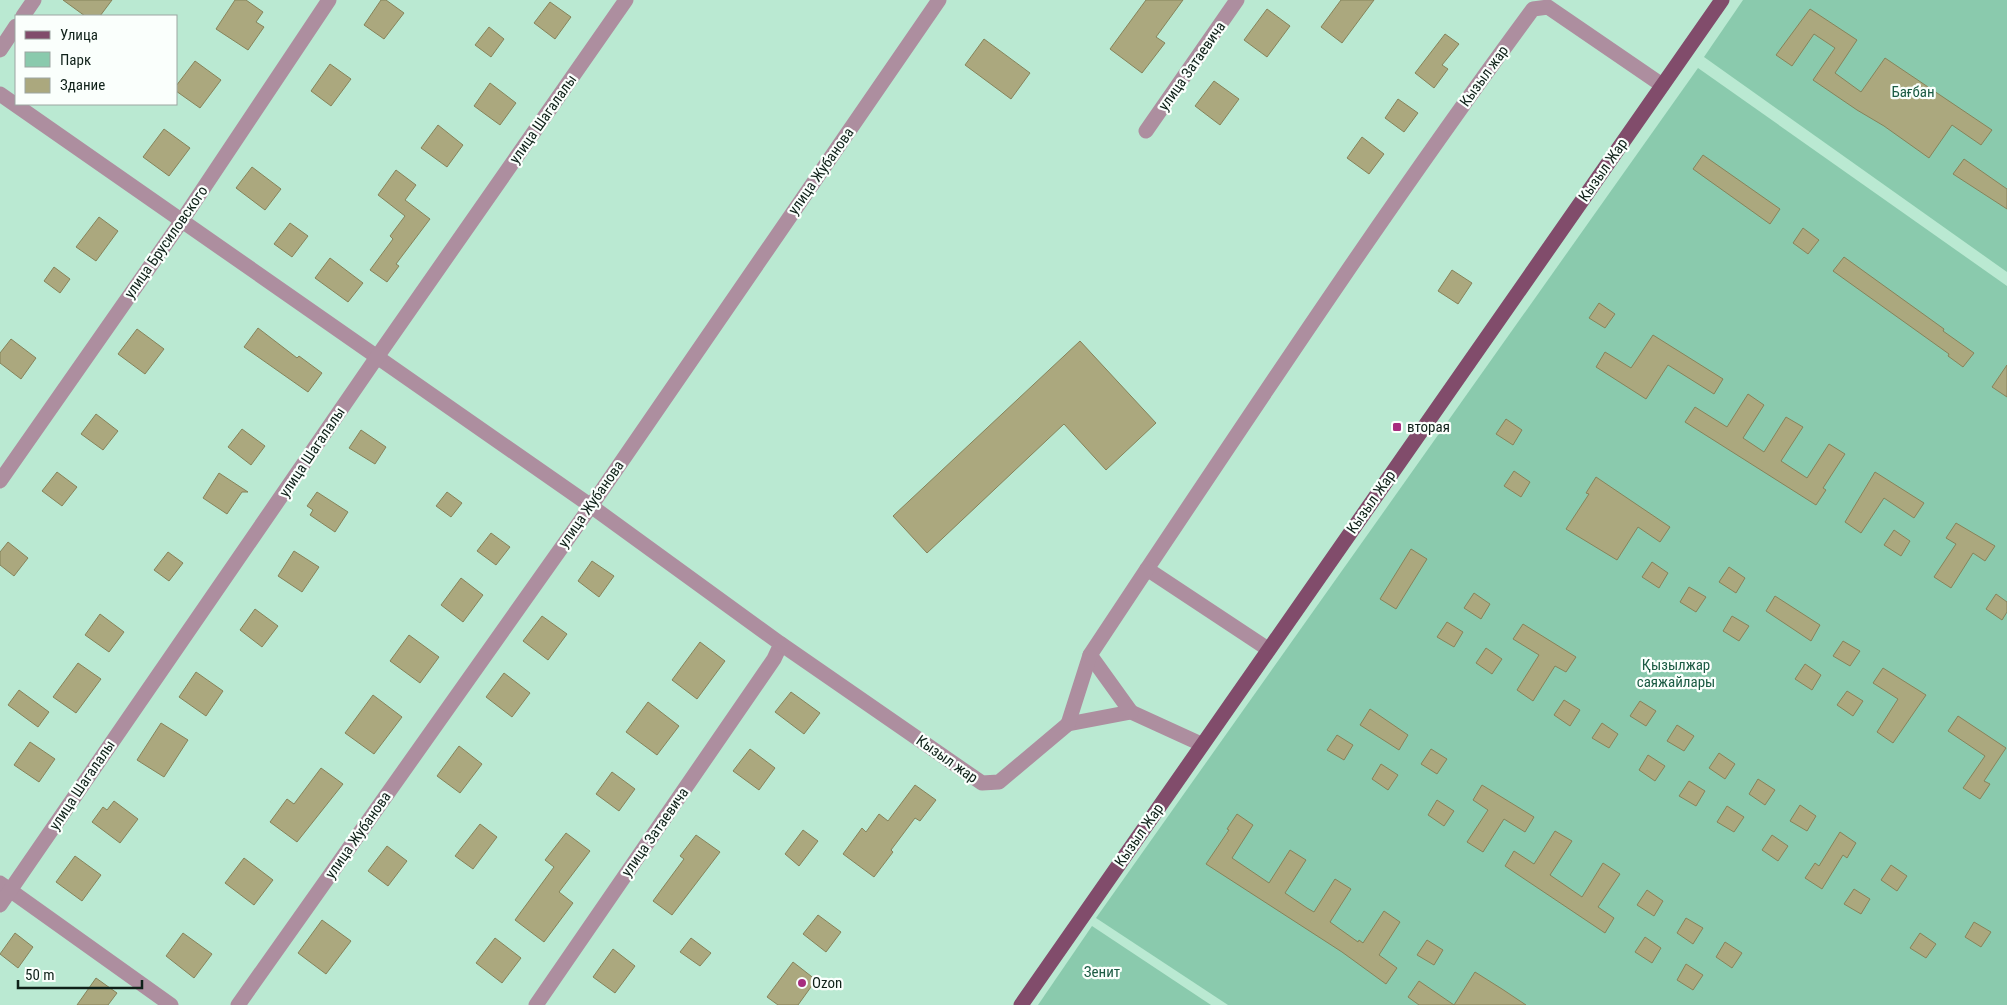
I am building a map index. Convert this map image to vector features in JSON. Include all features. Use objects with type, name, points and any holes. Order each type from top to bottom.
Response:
[{"type":"main road","name":"Кызыл Жар","points":[[1021,1005],[1201,744],[1722,0]]},
{"type":"street","points":[[24,15],[34,0]]},
{"type":"street","name":"улица Брусиловского","points":[[0,481],[181,222],[329,0]]},
{"type":"street","name":"улица Шагалалы","points":[[0,905],[5,887],[626,0]]},
{"type":"street","name":"улица Жубанова","points":[[238,1005],[591,506],[939,0]]},
{"type":"street","name":"улица Затаевича","points":[[1146,131],[1237,0]]},
{"type":"street","name":"Кызыл жар","points":[[1068,724],[1090,655],[1347,270],[1533,9],[1548,7],[1662,85]]},
{"type":"street","points":[[0,50],[15,28]]},
{"type":"street","name":"Кызыл жар","points":[[0,94],[15,105]]},
{"type":"street","name":"Кызыл жар","points":[[16,105],[591,506],[782,644],[982,783],[999,782],[1068,724],[1132,712]]},
{"type":"street","points":[[1147,569],[1268,650]]},
{"type":"street","name":"улица Затаевича","points":[[536,1005],[774,659],[782,644]]},
{"type":"street","points":[[1090,655],[1132,712],[1201,744]]},
{"type":"street","points":[[5,887],[171,1005]]},
{"type":"green space","name":"Бағбан","points":[[1743,0],[2007,0],[2007,272],[1704,57]]},
{"type":"green space","name":"Қызылжар саяжайлары","points":[[1698,68],[2007,286],[2007,1005],[1228,1005],[1096,918]]},
{"type":"green space","name":"Зенит","points":[[1092,926],[1211,1005],[1038,1005]]},
{"type":"building","points":[[63,0],[112,0],[101,15],[84,15]]},
{"type":"building","points":[[235,0],[246,0],[263,12],[256,22],[264,27],[248,50],[216,29]]},
{"type":"building","points":[[381,0],[386,0],[404,13],[384,39],[364,25]]},
{"type":"building","points":[[1146,0],[1183,0],[1156,37],[1165,43],[1142,73],[1110,49]]},
{"type":"building","points":[[1341,0],[1374,0],[1342,43],[1321,27]]},
{"type":"building","points":[[550,2],[571,17],[555,39],[534,23]]},
{"type":"building","points":[[1267,9],[1290,26],[1267,57],[1244,40]]},
{"type":"building","points":[[1810,9],[1857,40],[1835,73],[1861,92],[1885,58],[1992,130],[1981,145],[1952,125],[1929,158],[1813,80],[1835,48],[1814,34],[1792,66],[1776,55]]},
{"type":"building","points":[[489,27],[504,39],[491,57],[475,45]]},
{"type":"building","points":[[1445,34],[1459,44],[1442,65],[1448,69],[1434,88],[1415,73]]},
{"type":"building","points":[[984,39],[1030,73],[1011,99],[965,65]]},
{"type":"building","points":[[195,61],[221,80],[200,108],[178,92],[178,83]]},
{"type":"building","points":[[330,64],[351,79],[331,106],[311,91]]},
{"type":"building","points":[[1214,81],[1239,99],[1220,125],[1195,106]]},
{"type":"building","points":[[490,83],[516,103],[500,125],[474,106]]},
{"type":"building","points":[[1398,99],[1418,113],[1404,132],[1385,118]]},
{"type":"building","points":[[438,125],[463,145],[447,167],[421,148]]},
{"type":"building","points":[[164,129],[190,148],[169,176],[143,157]]},
{"type":"building","points":[[1362,137],[1384,154],[1369,174],[1347,158]]},
{"type":"building","points":[[1703,155],[1780,209],[1770,224],[1693,169]]},
{"type":"building","points":[[1964,159],[2007,189],[2007,209],[1953,174]]},
{"type":"building","points":[[252,167],[281,189],[265,210],[236,188]]},
{"type":"building","points":[[396,170],[416,185],[405,200],[430,219],[396,264],[399,266],[387,282],[370,270],[393,239],[390,236],[405,216],[378,195]]},
{"type":"building","points":[[99,217],[118,231],[96,261],[76,247]]},
{"type":"building","points":[[290,223],[308,236],[292,257],[274,244]]},
{"type":"building","points":[[1803,228],[1819,240],[1808,254],[1793,243]]},
{"type":"building","points":[[1844,257],[1974,353],[1963,367],[1948,356],[1949,354],[1833,271]]},
{"type":"building","points":[[330,258],[363,283],[348,302],[315,278]]},
{"type":"building","points":[[54,267],[70,279],[60,293],[44,281]]},
{"type":"building","points":[[1452,270],[1472,283],[1458,304],[1438,291]]},
{"type":"building","points":[[1599,303],[1615,314],[1605,328],[1589,318]]},
{"type":"building","points":[[258,328],[297,358],[299,356],[322,373],[308,392],[244,347]]},
{"type":"building","points":[[137,329],[164,349],[145,374],[118,354]]},
{"type":"building","points":[[1653,335],[1723,379],[1714,394],[1668,365],[1646,399],[1596,367],[1605,352],[1631,368]]},
{"type":"building","points":[[11,339],[36,358],[21,379],[0,363],[0,353]]},
{"type":"building","points":[[1080,341],[1156,423],[1106,470],[1064,424],[927,553],[893,516]]},
{"type":"building","points":[[2007,365],[2007,397],[1992,387]]},
{"type":"building","points":[[1748,394],[1764,405],[1743,438],[1764,452],[1786,417],[1803,427],[1781,461],[1807,478],[1829,444],[1845,454],[1823,488],[1826,490],[1816,505],[1685,422],[1695,407],[1727,427]]},
{"type":"building","points":[[96,414],[118,431],[103,450],[81,434]]},
{"type":"building","points":[[1506,419],[1522,430],[1513,445],[1496,434]]},
{"type":"building","points":[[242,429],[265,446],[251,465],[228,447]]},
{"type":"building","points":[[361,430],[386,447],[375,464],[349,448]]},
{"type":"building","points":[[1514,471],[1530,482],[1521,497],[1504,486]]},
{"type":"building","points":[[57,472],[77,487],[62,506],[42,491]]},
{"type":"building","points":[[1875,472],[1924,503],[1914,518],[1884,498],[1861,533],[1845,522]]},
{"type":"building","points":[[219,473],[248,492],[242,492],[227,514],[203,498]]},
{"type":"building","points":[[1596,477],[1670,527],[1660,542],[1638,527],[1617,560],[1566,529],[1589,494],[1586,493]]},
{"type":"building","points":[[317,492],[348,512],[335,532],[310,515],[313,510],[307,506]]},
{"type":"building","points":[[447,492],[462,503],[451,517],[436,506]]},
{"type":"building","points":[[1956,523],[1995,546],[1985,561],[1973,553],[1951,588],[1934,577],[1956,544],[1946,538]]},
{"type":"building","points":[[1894,530],[1910,541],[1901,556],[1884,545]]},
{"type":"building","points":[[491,533],[510,547],[496,565],[477,551]]},
{"type":"building","points":[[8,542],[28,558],[14,576],[0,565],[0,552]]},
{"type":"building","points":[[1411,549],[1427,559],[1396,609],[1380,599]]},
{"type":"building","points":[[294,551],[319,567],[302,592],[278,576]]},
{"type":"building","points":[[168,552],[183,563],[169,581],[154,570]]},
{"type":"building","points":[[592,561],[614,576],[599,597],[578,581]]},
{"type":"building","points":[[1652,562],[1668,573],[1659,588],[1642,577]]},
{"type":"building","points":[[1729,567],[1745,578],[1736,593],[1719,582]]},
{"type":"building","points":[[461,578],[483,595],[463,622],[441,605]]},
{"type":"building","points":[[1689,587],[1706,597],[1696,612],[1680,602]]},
{"type":"building","points":[[1474,593],[1490,604],[1481,619],[1464,608]]},
{"type":"building","points":[[1996,594],[2007,602],[2007,612],[2002,620],[1986,609]]},
{"type":"building","points":[[1775,596],[1820,625],[1811,641],[1766,611]]},
{"type":"building","points":[[255,609],[278,626],[262,647],[240,630]]},
{"type":"building","points":[[100,614],[124,632],[109,652],[85,635]]},
{"type":"building","points":[[542,616],[567,634],[548,660],[523,641]]},
{"type":"building","points":[[1732,616],[1749,626],[1739,641],[1723,631]]},
{"type":"building","points":[[1447,622],[1463,632],[1454,647],[1437,637]]},
{"type":"building","points":[[1523,624],[1576,657],[1566,672],[1555,666],[1533,701],[1517,690],[1539,655],[1513,639]]},
{"type":"building","points":[[409,635],[439,657],[420,683],[390,661]]},
{"type":"building","points":[[1843,641],[1860,651],[1850,666],[1833,656]]},
{"type":"building","points":[[700,642],[725,661],[697,699],[672,680]]},
{"type":"building","points":[[1486,648],[1502,659],[1492,674],[1476,663]]},
{"type":"building","points":[[78,663],[101,679],[76,713],[53,697]]},
{"type":"building","points":[[1805,664],[1821,675],[1812,690],[1795,679]]},
{"type":"building","points":[[1883,668],[1926,695],[1893,743],[1877,732],[1898,699],[1873,683]]},
{"type":"building","points":[[196,672],[223,691],[206,716],[179,697]]},
{"type":"building","points":[[504,673],[530,693],[512,717],[486,697]]},
{"type":"building","points":[[19,690],[49,712],[38,727],[8,705]]},
{"type":"building","points":[[1847,691],[1863,701],[1853,716],[1837,705]]},
{"type":"building","points":[[791,692],[820,713],[804,734],[775,712]]},
{"type":"building","points":[[373,695],[402,717],[374,754],[345,733]]},
{"type":"building","points":[[1564,700],[1580,710],[1570,726],[1554,715]]},
{"type":"building","points":[[1640,701],[1656,711],[1646,726],[1630,716]]},
{"type":"building","points":[[648,702],[679,726],[657,755],[626,732]]},
{"type":"building","points":[[1370,709],[1408,735],[1399,750],[1360,725]]},
{"type":"building","points":[[1958,716],[2006,748],[1984,781],[1990,784],[1980,799],[1963,788],[1985,756],[1948,731]]},
{"type":"building","points":[[161,723],[188,740],[164,777],[137,760]]},
{"type":"building","points":[[1602,723],[1618,734],[1609,748],[1592,738]]},
{"type":"building","points":[[1677,725],[1694,736],[1684,751],[1667,741]]},
{"type":"building","points":[[1337,735],[1353,745],[1344,760],[1327,750]]},
{"type":"building","points":[[30,742],[55,759],[39,782],[14,765]]},
{"type":"building","points":[[459,746],[482,764],[460,793],[437,776]]},
{"type":"building","points":[[750,749],[775,768],[759,790],[733,771]]},
{"type":"building","points":[[1431,749],[1447,759],[1437,774],[1421,764]]},
{"type":"building","points":[[1719,753],[1735,764],[1725,779],[1709,768]]},
{"type":"building","points":[[1648,755],[1665,766],[1655,781],[1639,770]]},
{"type":"building","points":[[1381,764],[1398,775],[1388,790],[1372,779]]},
{"type":"building","points":[[321,768],[343,784],[297,842],[270,822],[287,799],[294,804]]},
{"type":"building","points":[[612,772],[635,789],[619,811],[596,794]]},
{"type":"building","points":[[1758,779],[1775,790],[1765,805],[1749,794]]},
{"type":"building","points":[[1689,781],[1705,791],[1696,806],[1679,796]]},
{"type":"building","points":[[915,785],[936,800],[920,821],[915,818],[874,877],[843,854],[862,828],[866,832],[879,814],[888,821]]},
{"type":"building","points":[[1482,785],[1534,817],[1525,832],[1504,819],[1483,852],[1467,842],[1488,810],[1473,800]]},
{"type":"building","points":[[1437,800],[1454,811],[1444,826],[1428,815]]},
{"type":"building","points":[[114,801],[138,819],[120,843],[92,822],[103,807],[107,810]]},
{"type":"building","points":[[1800,805],[1816,816],[1807,831],[1790,821]]},
{"type":"building","points":[[1727,806],[1744,817],[1734,832],[1717,822]]},
{"type":"building","points":[[1237,814],[1253,825],[1232,858],[1269,883],[1290,850],[1306,860],[1285,893],[1314,912],[1335,879],[1351,889],[1330,922],[1358,942],[1359,940],[1363,943],[1384,911],[1400,922],[1379,955],[1397,968],[1386,984],[1342,952],[1206,864],[1229,830],[1227,829]]},
{"type":"building","points":[[480,824],[497,837],[473,869],[455,856]]},
{"type":"building","points":[[803,830],[818,841],[799,866],[785,854]]},
{"type":"building","points":[[1555,831],[1572,841],[1550,875],[1582,897],[1603,863],[1620,874],[1598,907],[1614,918],[1605,933],[1505,866],[1514,851],[1534,864]]},
{"type":"building","points":[[1840,832],[1856,843],[1847,858],[1843,855],[1822,889],[1805,878],[1815,863],[1819,866]]},
{"type":"building","points":[[566,833],[590,851],[559,892],[573,903],[544,942],[515,920],[554,867],[545,860]]},
{"type":"building","points":[[696,835],[720,852],[672,915],[653,901],[684,859],[680,856]]},
{"type":"building","points":[[1772,835],[1788,846],[1778,861],[1762,850]]},
{"type":"building","points":[[387,846],[407,861],[388,886],[368,871]]},
{"type":"building","points":[[75,856],[101,875],[82,901],[56,882]]},
{"type":"building","points":[[244,858],[273,880],[254,905],[225,883]]},
{"type":"building","points":[[1891,865],[1907,876],[1897,891],[1881,880]]},
{"type":"building","points":[[1854,889],[1870,899],[1861,914],[1844,904]]},
{"type":"building","points":[[1647,890],[1663,901],[1654,916],[1637,905]]},
{"type":"building","points":[[818,915],[841,932],[826,952],[803,934]]},
{"type":"building","points":[[1686,918],[1703,928],[1693,944],[1677,933]]},
{"type":"building","points":[[322,920],[351,941],[326,974],[298,953]]},
{"type":"building","points":[[1974,922],[1991,932],[1981,947],[1965,937]]},
{"type":"building","points":[[15,933],[33,947],[18,968],[0,954]]},
{"type":"building","points":[[183,933],[212,954],[194,978],[166,956]]},
{"type":"building","points":[[1920,933],[1936,944],[1926,958],[1910,948]]},
{"type":"building","points":[[1645,937],[1661,948],[1652,963],[1635,952]]},
{"type":"building","points":[[495,938],[521,958],[502,983],[476,963]]},
{"type":"building","points":[[691,938],[711,953],[700,966],[680,952]]},
{"type":"building","points":[[1427,940],[1443,950],[1434,965],[1417,955]]},
{"type":"building","points":[[1725,942],[1742,953],[1732,968],[1716,957]]},
{"type":"building","points":[[613,949],[635,966],[615,993],[593,977]]},
{"type":"building","points":[[793,962],[816,980],[798,1005],[778,1005],[767,997]]},
{"type":"building","points":[[1686,964],[1703,975],[1693,990],[1677,980]]},
{"type":"building","points":[[1475,972],[1502,989],[1526,1005],[1454,1005]]},
{"type":"building","points":[[96,978],[117,993],[108,1005],[77,1005]]},
{"type":"building","points":[[1419,981],[1454,1005],[1419,1005],[1408,997]]},
{"type":"place","name":"вторая","points":[[1397,427]]},
{"type":"place","name":"Ozon","points":[[802,983]]}]
